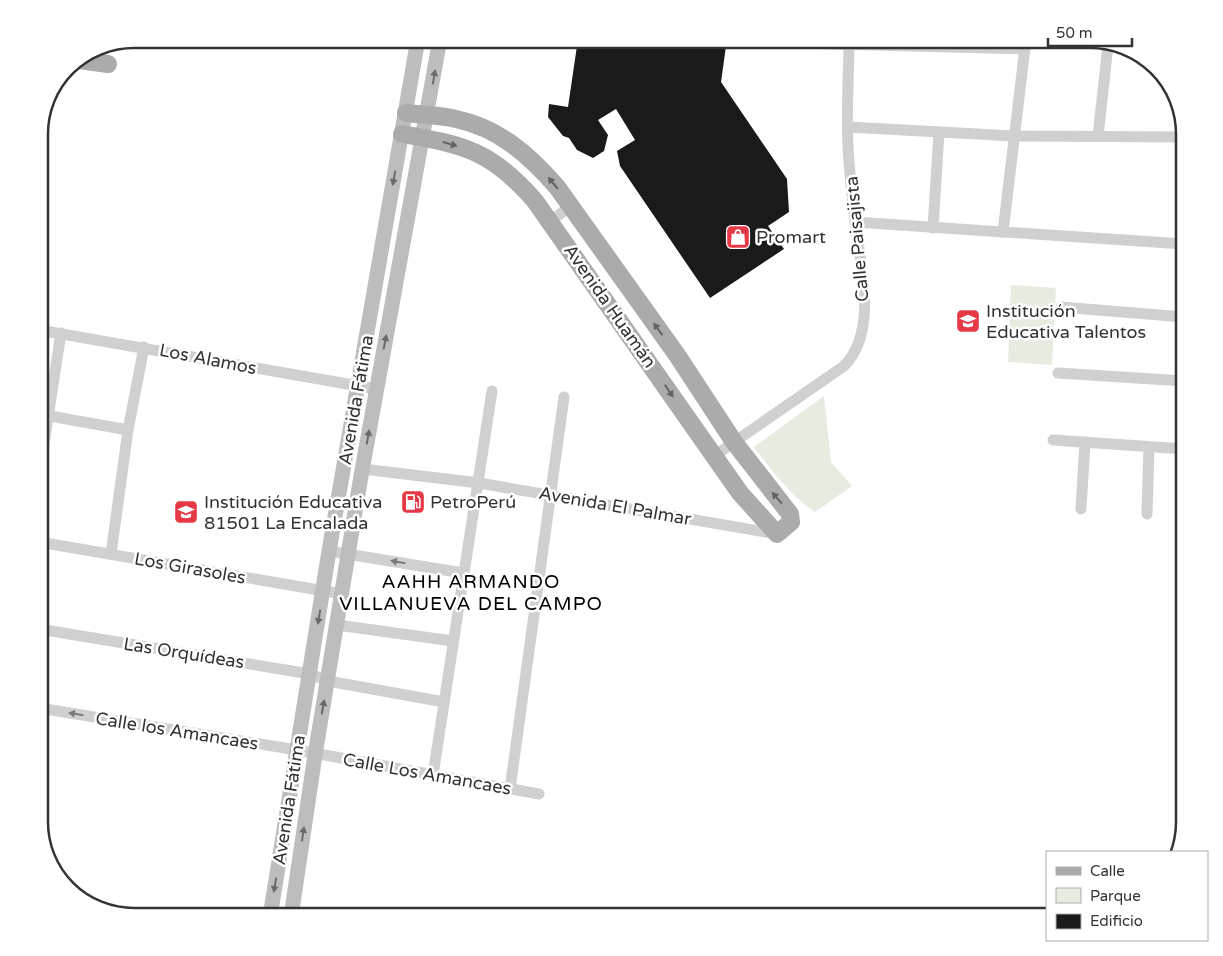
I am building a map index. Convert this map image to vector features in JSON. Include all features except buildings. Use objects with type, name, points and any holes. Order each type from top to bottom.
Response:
[{"type":"main road","name":"Avenida Fátima","points":[[271,908],[329,551],[417,48]]},
{"type":"main road","name":"Avenida Fátima","points":[[292,908],[314,755],[376,390],[424,138],[439,48]]},
{"type":"main road","points":[[88,61],[108,64]]},
{"type":"main road","name":"Avenida Huamán","points":[[402,134],[475,152],[500,166],[519,182],[550,222],[740,494],[777,534],[791,522],[792,517],[734,442],[677,355],[570,206],[535,162],[514,144],[487,130],[457,119],[406,113]]},
{"type":"main road","points":[[382,248],[402,252]]},
{"type":"street","name":"Calle Paisajista","points":[[714,456],[825,380],[853,357],[862,330],[865,295],[855,222],[848,127],[849,48]]},
{"type":"street","points":[[1003,232],[1025,48]]},
{"type":"street","points":[[1098,136],[1109,50]]},
{"type":"street","points":[[848,127],[1014,136],[1176,136]]},
{"type":"street","points":[[933,228],[939,132]]},
{"type":"street","points":[[550,222],[570,206]]},
{"type":"street","points":[[855,222],[1176,243]]},
{"type":"street","points":[[1061,307],[1176,316]]},
{"type":"street","name":"Los Alamos","points":[[48,331],[376,390]]},
{"type":"street","points":[[48,395],[61,333]]},
{"type":"street","points":[[111,554],[128,430],[144,347]]},
{"type":"street","points":[[1058,373],[1176,380]]},
{"type":"street","points":[[433,775],[492,392]]},
{"type":"street","points":[[510,789],[564,397]]},
{"type":"street","points":[[48,415],[128,430]]},
{"type":"street","points":[[1053,440],[1176,449]]},
{"type":"street","points":[[1080,509],[1085,442]]},
{"type":"street","points":[[1147,514],[1149,447]]},
{"type":"street","name":"Avenida El Palmar","points":[[363,469],[478,483],[777,534]]},
{"type":"street","name":"Los Girasoles","points":[[48,544],[342,594]]},
{"type":"street","points":[[329,551],[463,573]]},
{"type":"street","points":[[337,625],[453,641]]},
{"type":"street","name":"Las Orquídeas","points":[[48,630],[310,674],[328,681],[444,702]]},
{"type":"street","name":"Calle los Amancaes","points":[[48,709],[296,750],[314,755]]},
{"type":"street","name":"Calle Los Amancaes","points":[[314,755],[539,794]]},
{"type":"green space","points":[[1011,285],[1056,288],[1052,365],[1008,362]]},
{"type":"green space","points":[[824,396],[831,462],[852,486],[815,512],[789,490],[754,447]]},
{"type":"place","name":"Promart","points":[[738,237]]},
{"type":"place","name":"Institución Educativa Talentos","points":[[968,321]]},
{"type":"place","name":"PetroPerú","points":[[413,502]]},
{"type":"place","name":"Institución Educativa 81501 La Encalada","points":[[186,512]]},
{"type":"district","name":"AAHH ARMANDO VILLANUEVA DEL CAMPO","points":[[471,592]]}]
